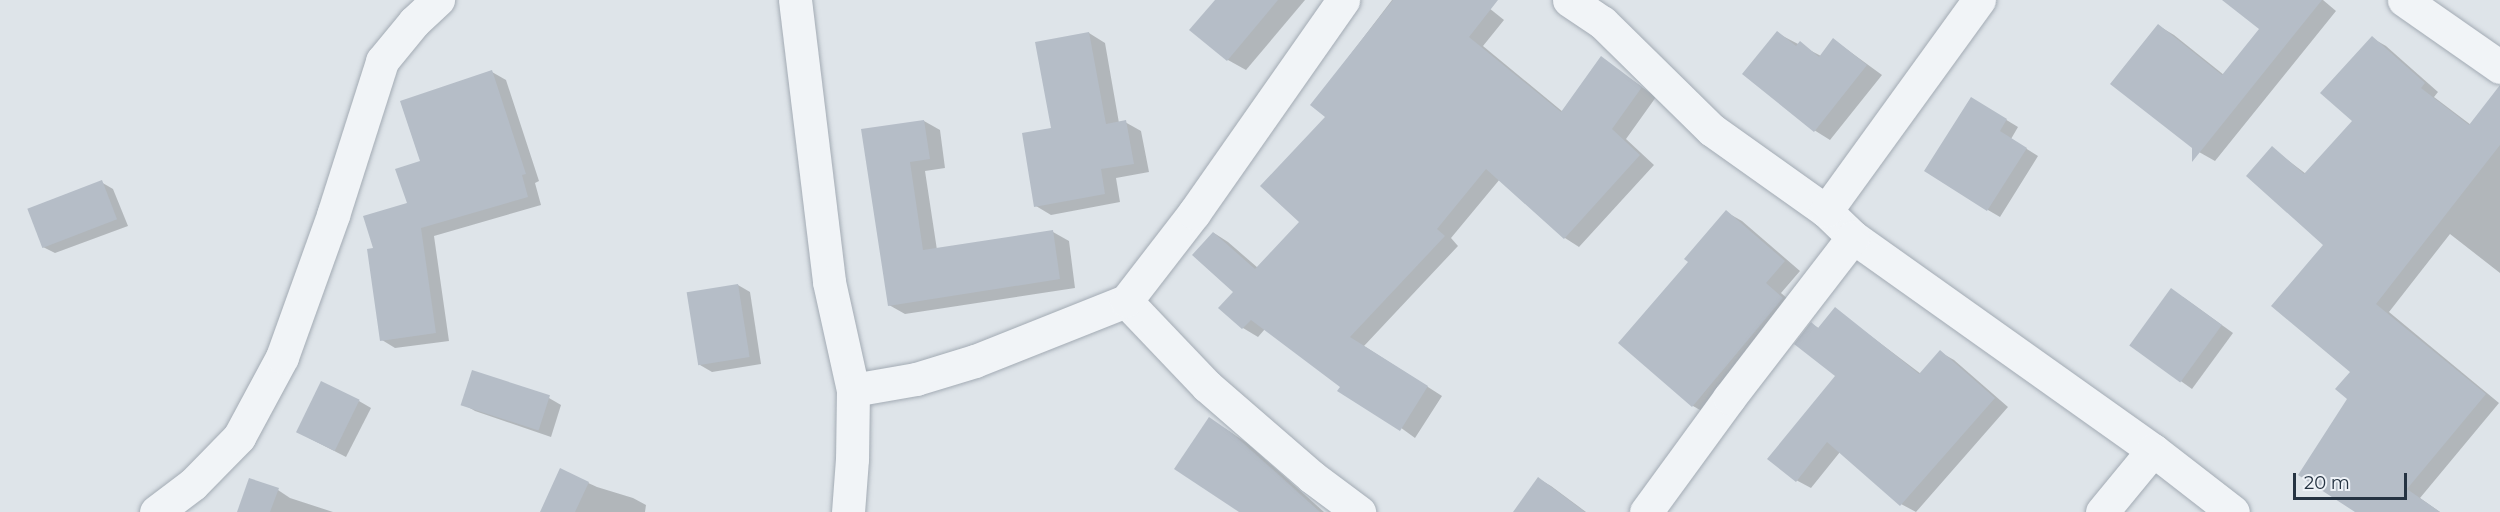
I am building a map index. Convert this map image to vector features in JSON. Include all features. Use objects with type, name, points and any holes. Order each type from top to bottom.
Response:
[{"type":"street","points":[[156,512],[193,484],[239,437],[282,357],[333,215],[382,61],[414,22],[438,0]]},
{"type":"street","points":[[795,0],[829,282],[853,390],[852,459],[848,512]]},
{"type":"street","points":[[853,390],[916,379],[975,361],[1126,301],[1194,213],[1343,0]]},
{"type":"street","points":[[1569,0],[1602,22],[1712,129],[1826,211],[1853,237],[2153,450],[2233,512]]},
{"type":"street","points":[[1826,211],[1979,0]]},
{"type":"street","points":[[2404,0],[2500,67]]},
{"type":"street","points":[[1646,512],[1729,398],[1853,237]]},
{"type":"street","points":[[1126,301],[1207,386],[1312,477],[1359,512]]},
{"type":"street","points":[[2103,512],[2153,450]]},
{"type":"building","points":[[1215,0],[1278,0],[1227,61],[1189,30]]},
{"type":"building","points":[[1393,0],[1498,0],[1469,37],[1561,112],[1601,56],[1642,87],[1612,129],[1640,155],[1564,239],[1486,169],[1437,229],[1445,236],[1350,337],[1428,386],[1400,431],[1337,391],[1340,387],[1251,320],[1242,329],[1218,308],[1233,292],[1192,255],[1213,232],[1255,269],[1299,222],[1260,186],[1325,117],[1310,105]]},
{"type":"building","points":[[2222,0],[2322,0],[2192,162],[2192,148],[2110,84],[2158,24],[2222,75],[2259,29]]},
{"type":"building","points":[[1777,31],[1796,46],[1800,41],[1819,57],[1833,38],[1867,65],[1814,132],[1742,74]]},
{"type":"building","points":[[1089,32],[1106,124],[1126,120],[1134,164],[1101,169],[1105,194],[1034,207],[1022,133],[1051,128],[1035,42]]},
{"type":"building","points":[[2372,36],[2425,83],[2421,88],[2469,125],[2500,85],[2500,145],[2376,304],[2486,394],[2407,489],[2440,512],[2355,512],[2298,475],[2347,399],[2335,389],[2350,372],[2271,306],[2323,245],[2246,176],[2272,146],[2304,174],[2352,121],[2320,93]]},
{"type":"building","points":[[492,70],[526,174],[522,175],[528,197],[421,228],[436,333],[380,341],[367,249],[373,248],[363,216],[407,203],[395,169],[420,161],[400,101]]},
{"type":"building","points":[[1971,97],[2007,119],[2000,131],[2027,148],[1987,211],[1924,171]]},
{"type":"building","points":[[924,120],[930,159],[910,162],[923,250],[1053,230],[1060,279],[888,306],[861,129]]},
{"type":"building","points":[[102,180],[117,219],[42,248],[27,209]]},
{"type":"building","points":[[1726,210],[1785,261],[1766,283],[1783,298],[1692,407],[1618,343],[1688,262],[1684,259]]},
{"type":"building","points":[[738,284],[750,357],[698,365],[687,292]]},
{"type":"building","points":[[2171,288],[2222,325],[2180,382],[2129,345]]},
{"type":"building","points":[[1835,307],[1919,374],[1940,350],[1995,398],[1900,506],[1827,442],[1796,482],[1767,459],[1835,376],[1794,344],[1811,322],[1818,328]]},
{"type":"building","points":[[472,370],[550,395],[539,431],[461,405]]},
{"type":"building","points":[[321,381],[360,400],[335,451],[296,432]]},
{"type":"building","points":[[1209,417],[1232,433],[1320,512],[1239,512],[1174,469]]},
{"type":"building","points":[[560,468],[589,482],[575,512],[540,512]]},
{"type":"building","points":[[1538,477],[1585,512],[1513,512]]},
{"type":"building","points":[[249,478],[279,488],[270,512],[237,512]]}]
